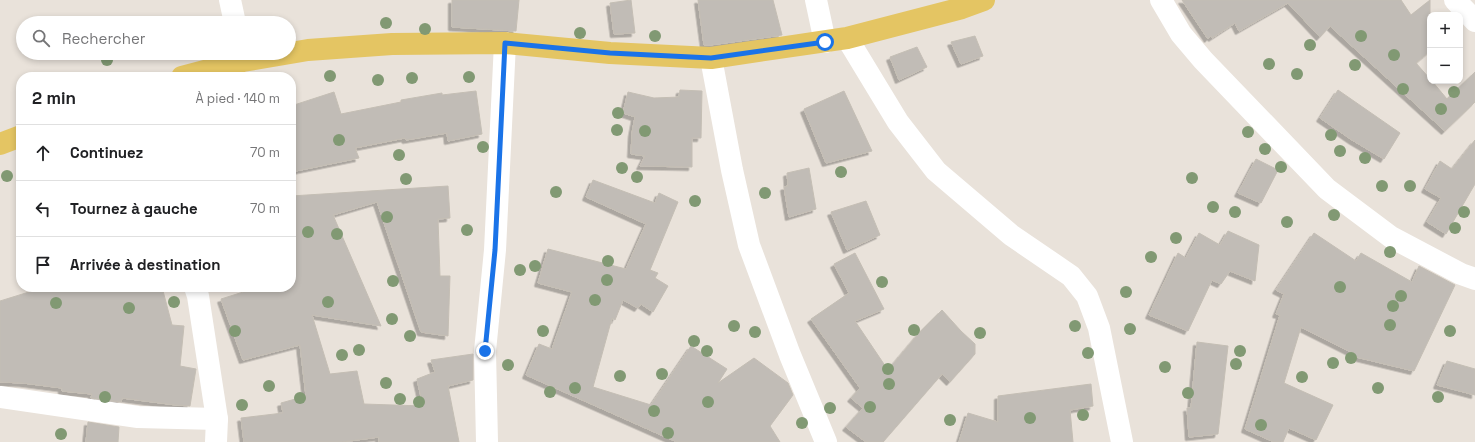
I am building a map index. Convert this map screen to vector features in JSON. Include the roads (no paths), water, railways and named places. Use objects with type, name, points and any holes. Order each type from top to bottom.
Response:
[{"type":"main road","points":[[296,51],[392,44],[505,43],[610,53],[711,58],[847,38],[962,8],[984,0]]},
{"type":"main road","points":[[197,72],[234,60]]},
{"type":"main road","points":[[0,144],[16,138]]},
{"type":"street","points":[[230,0],[233,16]]},
{"type":"street","points":[[816,0],[825,42]]},
{"type":"street","points":[[1162,0],[1181,34],[1202,60],[1327,189],[1391,237],[1461,274],[1475,279]]},
{"type":"street","points":[[1456,0],[1475,21]]},
{"type":"street","points":[[847,38],[898,122],[936,171],[1011,235],[1071,276],[1087,296],[1099,328],[1122,442]]},
{"type":"street","points":[[487,442],[485,351],[495,250],[505,43]]},
{"type":"street","points":[[711,58],[732,170],[749,245],[790,355],[826,442]]},
{"type":"street","points":[[197,292],[217,419],[216,442]]},
{"type":"street","points":[[0,397],[138,417],[217,419]]}]
